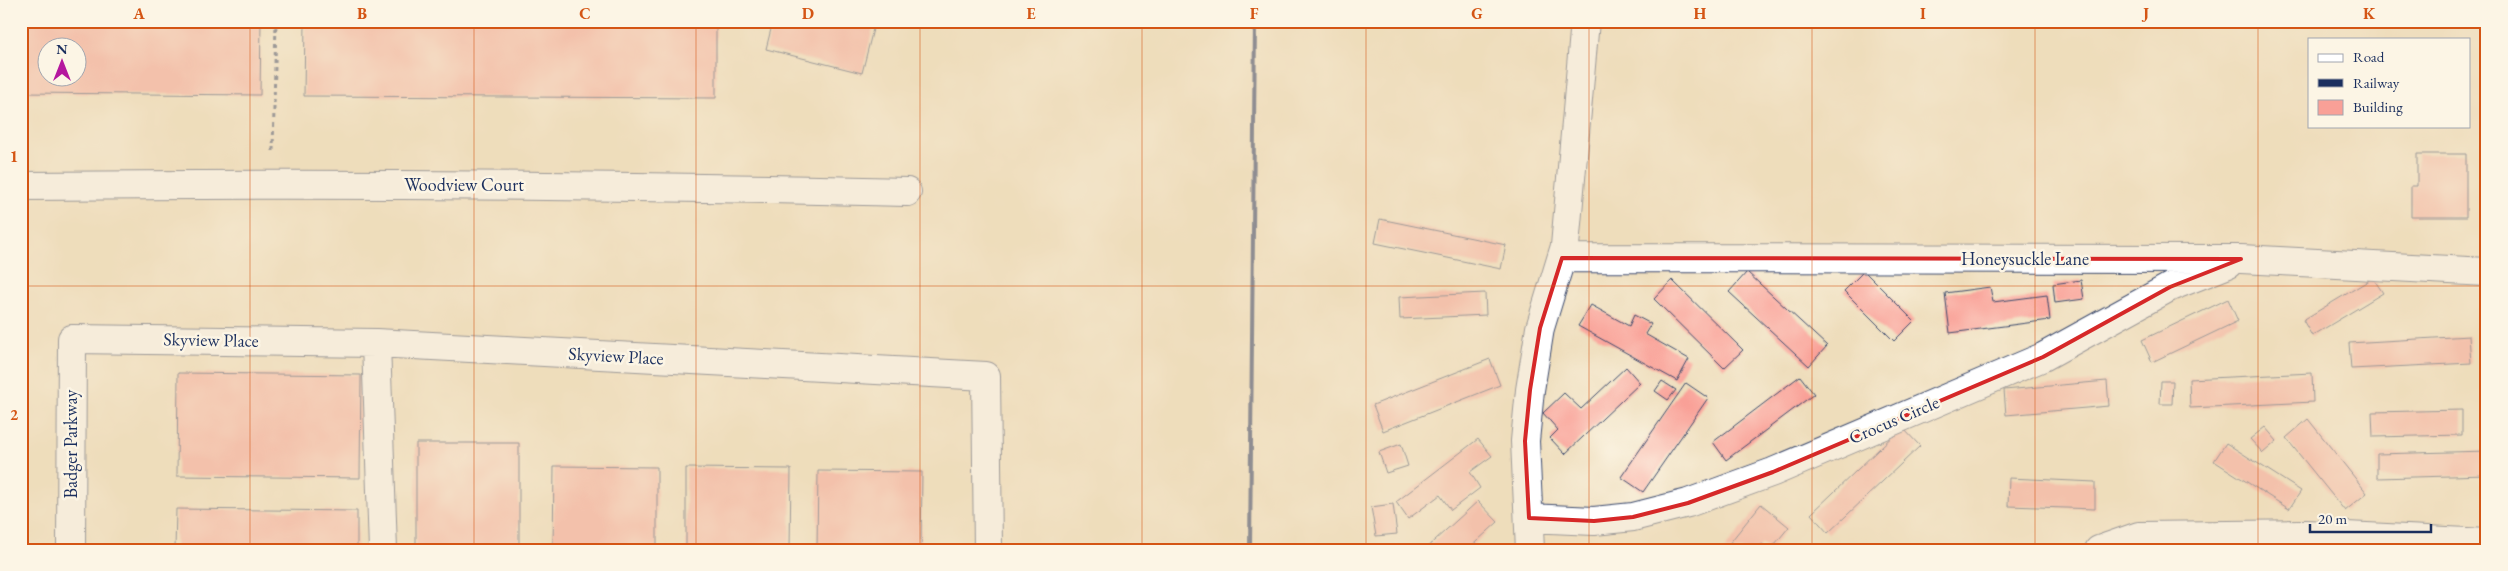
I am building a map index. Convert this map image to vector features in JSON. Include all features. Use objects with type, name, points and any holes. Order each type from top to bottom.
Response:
[{"type":"street","points":[[1530,550],[1525,441],[1530,390],[1540,328],[1565,246],[1585,21]]},
{"type":"street","name":"Woodview Court","points":[[21,186],[271,184],[744,188],[907,192]]},
{"type":"street","name":"Honeysuckle Lane","points":[[1562,258],[2241,259],[2487,272]]},
{"type":"street","name":"Crocus Circle","points":[[1529,518],[1594,521],[1634,517],[1688,503],[1765,476],[2043,357],[2170,287],[2241,259]]},
{"type":"street","name":"Skyview Place","points":[[72,338],[376,342],[986,376],[988,550]]},
{"type":"street","name":"Badger Parkway","points":[[71,550],[72,338]]},
{"type":"street","points":[[376,342],[383,550]]},
{"type":"street","points":[[2099,550],[2139,536],[2306,534],[2487,543]]},
{"type":"path","points":[[271,184],[276,21]]},
{"type":"highlighted area","points":[[1562,258],[2241,259],[2170,287],[2043,357],[1773,472],[1688,503],[1633,517],[1594,521],[1529,518],[1525,441],[1530,390],[1540,328]]},
{"type":"building","points":[[21,21],[261,21],[260,95],[21,93]]},
{"type":"building","points":[[305,21],[716,21],[716,98],[304,96]]},
{"type":"building","points":[[773,21],[875,21],[862,73],[766,49]]},
{"type":"building","points":[[2417,154],[2466,154],[2466,217],[2411,217],[2411,186],[2417,186]]},
{"type":"building","points":[[1380,219],[1506,245],[1501,269],[1375,243]]},
{"type":"building","points":[[1864,271],[1914,321],[1894,341],[1844,291]]},
{"type":"building","points":[[1747,272],[1827,346],[1809,366],[1729,292]]},
{"type":"building","points":[[2373,278],[2383,293],[2312,336],[2303,320]]},
{"type":"building","points":[[1672,280],[1743,350],[1724,368],[1654,299]]},
{"type":"building","points":[[2081,280],[2084,299],[2055,303],[2053,284]]},
{"type":"building","points":[[1990,287],[1993,302],[2047,295],[2050,320],[1950,333],[1945,293]]},
{"type":"building","points":[[1485,293],[1486,315],[1400,319],[1399,297]]},
{"type":"building","points":[[2228,299],[2238,321],[2152,362],[2142,340]]},
{"type":"building","points":[[1591,305],[1629,326],[1634,315],[1651,324],[1645,334],[1689,359],[1677,381],[1578,326]]},
{"type":"building","points":[[2469,336],[2471,363],[2351,369],[2349,343]]},
{"type":"building","points":[[1490,359],[1500,385],[1383,431],[1373,405]]},
{"type":"building","points":[[1626,367],[1640,383],[1565,454],[1550,438],[1558,430],[1543,413],[1564,393],[1581,409]]},
{"type":"building","points":[[178,373],[361,375],[360,478],[177,476]]},
{"type":"building","points":[[2312,373],[2313,402],[2190,408],[2189,379]]},
{"type":"building","points":[[1800,376],[1814,394],[1726,460],[1713,442]]},
{"type":"building","points":[[1662,381],[1676,390],[1668,400],[1655,391]]},
{"type":"building","points":[[2107,381],[2109,406],[2006,415],[2004,390]]},
{"type":"building","points":[[2161,381],[2173,381],[2172,404],[2160,404]]},
{"type":"building","points":[[1686,383],[1708,398],[1643,492],[1621,477]]},
{"type":"building","points":[[2462,410],[2462,435],[2373,437],[2372,412]]},
{"type":"building","points":[[2308,419],[2367,493],[2345,511],[2286,438]]},
{"type":"building","points":[[1902,427],[1920,446],[1828,533],[1811,514]]},
{"type":"building","points":[[2265,427],[2277,441],[2263,453],[2250,439]]},
{"type":"building","points":[[1478,439],[1492,456],[1470,472],[1480,488],[1451,510],[1440,495],[1408,519],[1396,502]]},
{"type":"building","points":[[416,443],[519,443],[519,550],[416,550]]},
{"type":"building","points":[[2226,443],[2301,491],[2289,509],[2214,461]]},
{"type":"building","points":[[1401,444],[1408,466],[1386,473],[1379,452]]},
{"type":"building","points":[[2487,451],[2487,475],[2377,478],[2377,454]]},
{"type":"building","points":[[554,466],[657,467],[657,550],[553,550]]},
{"type":"building","points":[[686,468],[791,469],[790,550],[686,550]]},
{"type":"building","points":[[818,471],[922,472],[921,550],[817,550]]},
{"type":"building","points":[[2009,478],[2095,482],[2095,509],[2008,506]]},
{"type":"building","points":[[1478,501],[1498,522],[1467,550],[1424,550]]},
{"type":"building","points":[[1393,504],[1397,534],[1376,536],[1371,507]]},
{"type":"building","points":[[1761,504],[1789,527],[1770,550],[1762,544],[1757,550],[1724,550]]},
{"type":"building","points":[[176,509],[357,511],[357,550],[175,550]]},
{"type":"railway","points":[[1250,550],[1255,21]]}]
